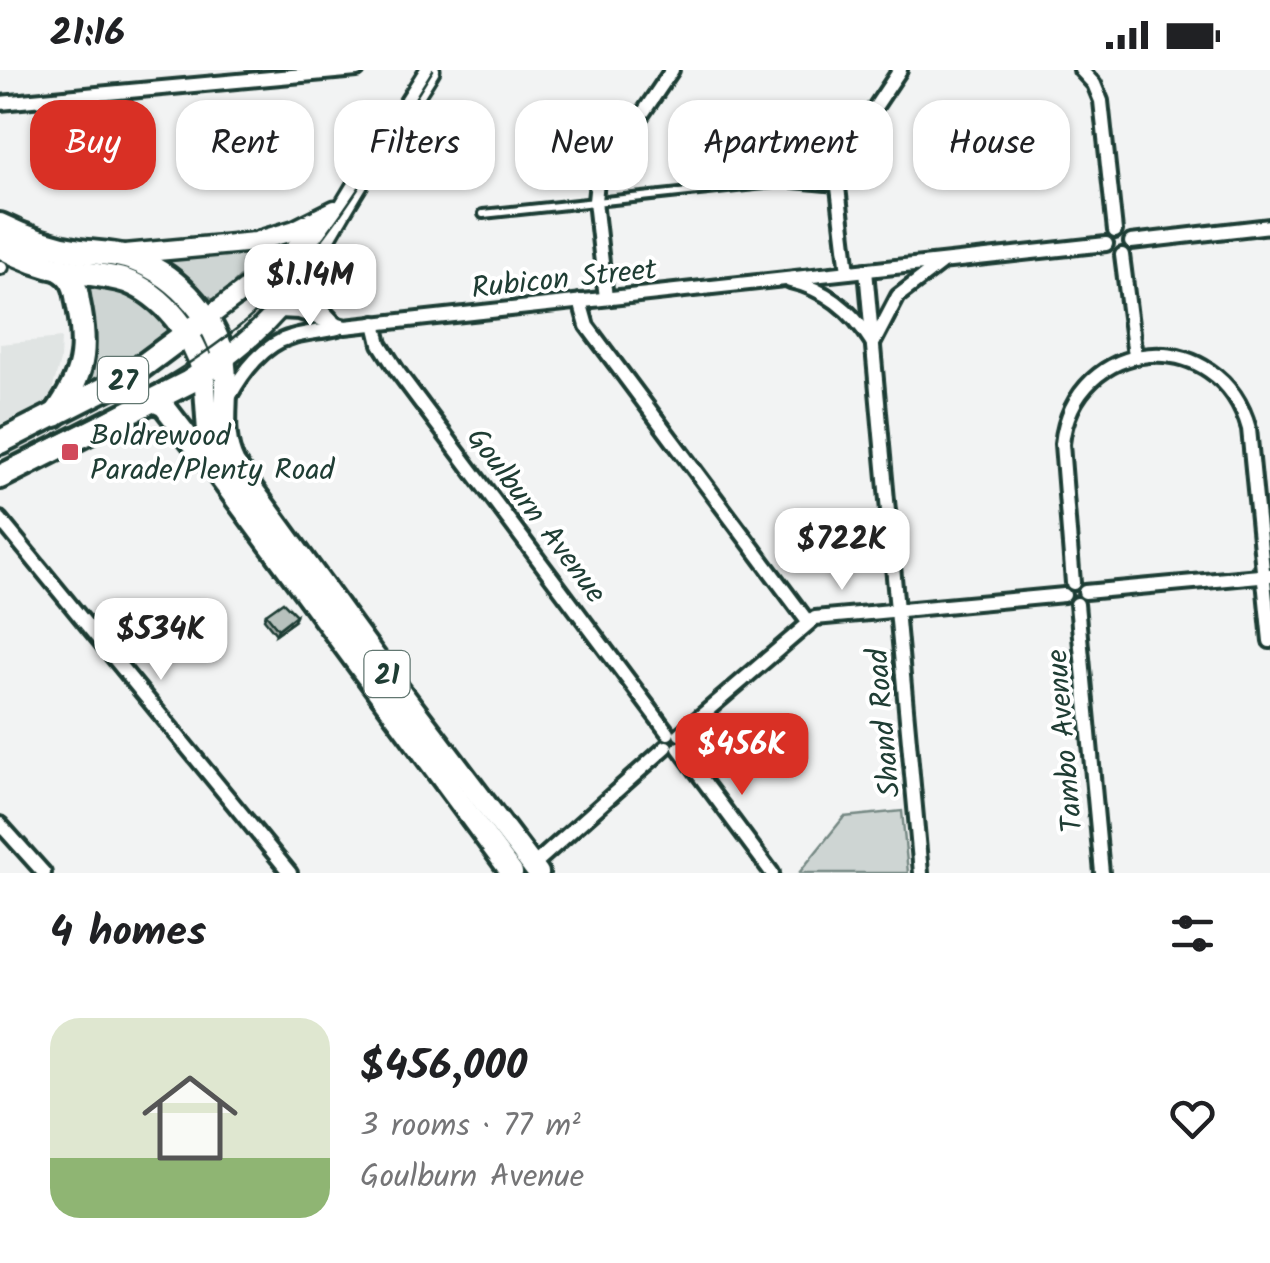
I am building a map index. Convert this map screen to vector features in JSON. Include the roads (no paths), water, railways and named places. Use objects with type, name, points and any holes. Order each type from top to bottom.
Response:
[{"type":"highway","name":"21","points":[[0,224],[60,248],[110,254],[142,264],[166,277],[206,319],[224,359]]},
{"type":"highway","name":"21","points":[[0,246],[60,269],[127,282],[163,306],[187,334],[204,373]]},
{"type":"highway","points":[[53,418],[77,379],[84,352],[75,284],[60,269]]},
{"type":"highway","name":"27","points":[[0,442],[128,377],[206,319]]},
{"type":"highway","name":"27","points":[[0,477],[204,373],[224,359]]},
{"type":"main road","name":"27","points":[[224,359],[280,311],[304,278],[342,204],[428,70]]},
{"type":"main road","name":"27","points":[[206,319],[275,267],[342,204]]},
{"type":"main road","points":[[110,254],[255,242],[295,230],[342,204]]},
{"type":"main road","name":"21","points":[[224,359],[224,432],[234,464],[512,873]]},
{"type":"main road","name":"21","points":[[204,373],[208,440],[219,476],[532,870]]},
{"type":"main road","points":[[151,400],[162,404],[219,476]]},
{"type":"street","points":[[0,103],[356,70]]},
{"type":"street","points":[[606,298],[595,201],[597,181],[672,70]]},
{"type":"street","points":[[880,100],[900,70]]},
{"type":"street","points":[[1084,71],[1101,101],[1116,231]]},
{"type":"street","points":[[838,190],[848,272]]},
{"type":"street","points":[[1130,242],[1270,226]]},
{"type":"street","points":[[1116,231],[1124,232],[1130,242],[1122,255],[1112,253],[1106,244],[1108,236],[1116,231]]},
{"type":"street","name":"Rubicon Street","points":[[226,404],[248,368],[272,345],[350,326],[1106,244]]},
{"type":"street","points":[[1122,255],[1136,356],[1174,356],[1215,374],[1238,402],[1249,430],[1267,576],[1270,641]]},
{"type":"street","name":"Rubicon Street","points":[[780,280],[807,286],[832,298],[855,318],[873,344],[898,296],[944,262]]},
{"type":"street","name":"Shand Road","points":[[866,270],[921,873]]},
{"type":"street","points":[[304,278],[326,316],[350,326]]},
{"type":"street","points":[[580,301],[591,331],[808,622]]},
{"type":"street","name":"Rubicon Street","points":[[280,311],[299,312],[335,326],[350,326]]},
{"type":"street","name":"Goulburn Avenue","points":[[375,323],[380,344],[398,372],[772,873]]},
{"type":"street","name":"Tambo Avenue","points":[[1102,873],[1063,470],[1064,424],[1074,402],[1102,372],[1136,356]]},
{"type":"street","points":[[0,519],[290,873]]},
{"type":"street","points":[[532,870],[808,622],[825,616],[1267,576]]},
{"type":"street","points":[[0,824],[44,873]]},
{"type":"lane","points":[[482,214],[704,190]]},
{"type":"tram line","points":[[0,463],[158,382],[231,333],[264,305],[333,225],[433,70]]},
{"type":"place","name":"Boldrewood Parade/Plenty Road","points":[[70,452]]}]
